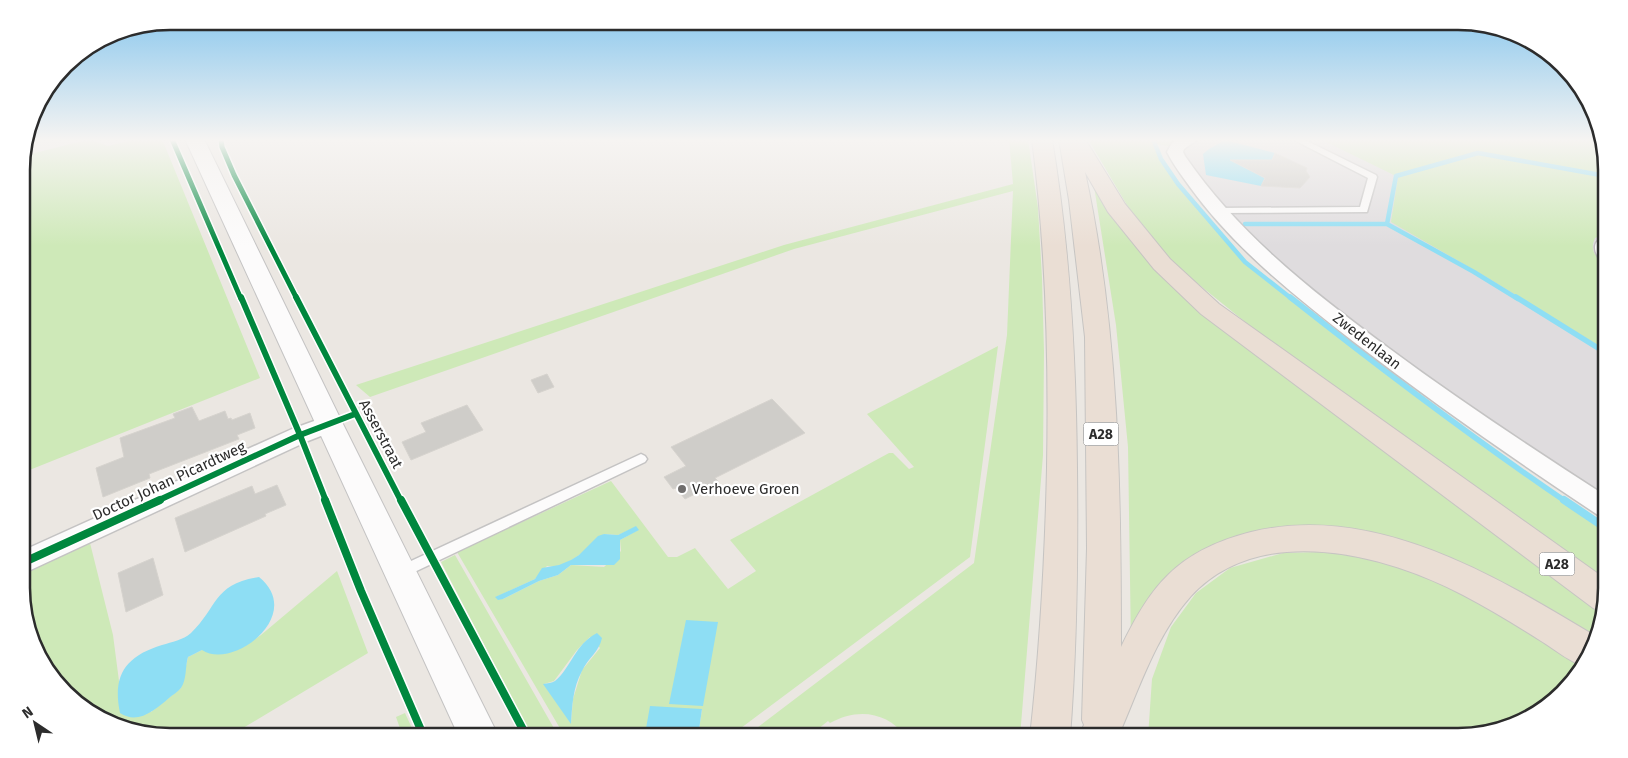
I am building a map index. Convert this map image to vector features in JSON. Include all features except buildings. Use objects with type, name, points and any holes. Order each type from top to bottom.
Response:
[{"type":"highway","name":"A28","points":[[1048,174],[1057,255],[1063,372],[1062,540],[1050,728]]},
{"type":"highway","name":"A28","points":[[1074,174],[1080,200],[1098,337],[1104,548],[1101,728]]},
{"type":"highway","name":"A28","points":[[1096,174],[1116,207],[1162,264],[1210,310],[1598,593]]},
{"type":"highway","name":"A28","points":[[1104,728],[1139,649],[1166,602],[1181,584],[1202,568],[1228,552],[1254,543],[1285,538],[1342,541],[1375,547],[1434,566],[1522,612],[1584,648]]},
{"type":"main road","points":[[210,174],[475,728]]},
{"type":"street","name":"Zwedenlaan","points":[[1189,174],[1218,211],[1274,266],[1357,335],[1524,456],[1598,503]]},
{"type":"street","name":"Doctor Johan Picardtweg","points":[[30,559],[300,435],[328,424]]},
{"type":"lane","points":[[1218,211],[1364,210],[1373,177],[1368,174]]},
{"type":"lane","points":[[400,573],[641,458]]},
{"type":"shaded area","points":[[1197,174],[1598,174],[1598,501],[1278,270]]},
{"type":"green space","points":[[30,174],[177,174],[260,378],[30,470]]},
{"type":"green space","points":[[1012,174],[1033,174],[1038,208],[1044,352],[1043,455],[1021,728],[898,728],[881,717],[861,714],[840,718],[830,723],[828,721],[819,728],[757,728],[974,563],[1007,335],[1013,191],[794,249],[370,397],[356,385],[784,245],[1013,184]]},
{"type":"green space","points":[[1109,174],[1171,174],[1245,262],[1408,390],[1490,450],[1598,523],[1598,575],[1270,342],[1192,279],[1162,251],[1131,212]]},
{"type":"green space","points":[[1393,174],[1598,174],[1598,237],[1595,238],[1593,243],[1593,250],[1598,257],[1598,345],[1391,222],[1398,177]]},
{"type":"green space","points":[[1093,180],[1127,231],[1527,554],[1597,605],[1591,633],[1586,644],[1494,590],[1261,533],[1131,645],[1128,447],[1116,325]]},
{"type":"green space","points":[[998,346],[970,557],[741,728],[699,728],[702,709],[659,728],[560,728],[457,552],[611,481],[668,557],[677,557],[695,548],[728,589],[756,571],[730,540],[889,453],[893,453],[909,469],[914,467],[867,414]],"holes":[[[636,527],[638,530],[620,540],[621,551],[604,567],[571,565],[558,575],[539,581],[503,599],[496,597],[535,579],[547,566],[555,566],[570,561],[604,534],[618,535]],[[590,637],[600,648],[582,670],[573,699],[571,723],[544,684],[554,681],[577,650]]]},
{"type":"green space","points":[[90,543],[113,635],[119,681],[151,712],[181,688],[188,657],[202,650],[243,647],[261,635],[337,571],[368,653],[243,728],[151,727],[125,721],[100,709],[85,699],[71,687],[49,658],[35,625],[31,607],[30,571]]},
{"type":"green space","points":[[1283,553],[1337,553],[1370,559],[1402,568],[1464,595],[1576,663],[1557,687],[1520,714],[1503,721],[1468,728],[1149,728],[1152,679],[1171,627],[1196,593],[1230,568]]},
{"type":"green space","points":[[455,555],[554,728],[527,728],[441,562]]},
{"type":"green space","points":[[405,713],[412,728],[400,728],[396,717]]},
{"type":"water","points":[[1258,174],[1265,178],[1261,186],[1206,175]]},
{"type":"water","points":[[636,526],[639,530],[620,540],[620,559],[614,565],[571,565],[558,575],[539,581],[503,599],[498,600],[495,597],[535,579],[542,568],[559,565],[571,560],[579,555],[598,536],[604,534],[618,535]]},
{"type":"water","points":[[259,577],[271,592],[274,607],[270,622],[259,636],[246,646],[230,653],[215,654],[202,650],[188,657],[184,681],[178,691],[158,707],[140,717],[127,716],[120,713],[118,688],[120,678],[124,669],[131,661],[139,655],[188,635],[200,623],[224,591],[244,580]]},
{"type":"water","points":[[686,620],[718,622],[703,706],[669,704]]},
{"type":"water","points":[[597,633],[602,638],[601,643],[584,666],[579,677],[575,690],[571,724],[543,684],[555,681],[565,670],[583,643]]},
{"type":"water","points":[[650,706],[702,709],[699,728],[646,728]]},
{"type":"waterway","points":[[1171,174],[1245,262],[1292,299]]},
{"type":"waterway","points":[[1387,224],[1396,176],[1402,174]]},
{"type":"waterway","points":[[1245,224],[1387,224]]},
{"type":"waterway","points":[[1387,224],[1474,272],[1518,299]]},
{"type":"waterway","points":[[1290,297],[1426,402],[1565,501]]},
{"type":"waterway","points":[[1516,297],[1598,348]]},
{"type":"waterway","points":[[1564,500],[1598,523]]},
{"type":"cycle path","points":[[187,174],[300,435],[361,591],[420,728]]},
{"type":"cycle path","name":"Asserstraat","points":[[234,174],[355,414],[522,728]]},
{"type":"cycle path","name":"Asserstraat","points":[[30,559],[300,435],[355,414]]},
{"type":"place","name":"Verhoeve Groen","points":[[682,489]]}]
